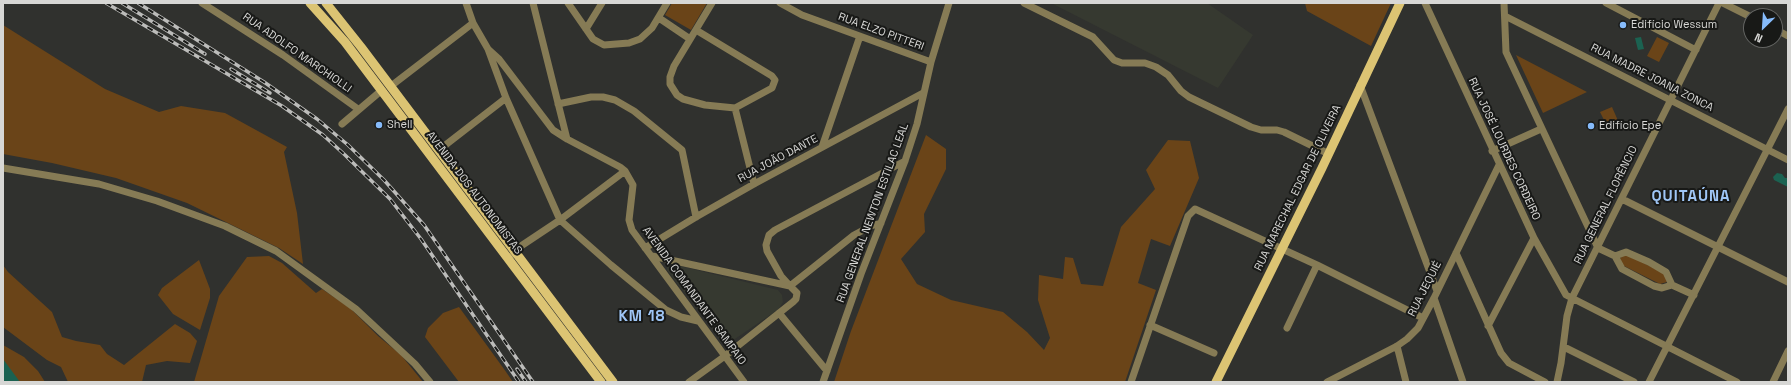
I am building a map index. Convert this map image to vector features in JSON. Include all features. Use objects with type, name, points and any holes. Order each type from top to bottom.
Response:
[{"type":"main road","name":"AVENIDA DOS AUTONOMISTAS","points":[[310,3],[345,42],[382,90],[601,382]]},
{"type":"main road","name":"AVENIDA DOS AUTONOMISTAS","points":[[326,3],[515,250],[613,382]]},
{"type":"main road","name":"RUA MARECHAL EDGAR DE OLIVEIRA","points":[[1216,382],[1329,154],[1360,85],[1400,3]]},
{"type":"street","points":[[460,3],[466,6],[473,23],[488,49],[506,98],[560,220],[666,310],[681,317],[698,321]]},
{"type":"street","points":[[533,3],[566,139]]},
{"type":"street","points":[[568,3],[592,39],[604,45],[629,43],[640,39],[652,28],[667,3]]},
{"type":"street","points":[[586,29],[602,3]]},
{"type":"street","points":[[696,30],[772,76],[775,80],[772,88],[735,108],[691,102],[678,95],[673,90],[670,84],[670,76],[674,66],[712,3]]},
{"type":"street","name":"RUA ELZO PITTERI","points":[[780,3],[802,15],[931,62]]},
{"type":"street","name":"RUA GENERAL NEWTON ESTILAC LEAL","points":[[823,382],[905,161],[917,124],[931,62],[949,3]]},
{"type":"street","points":[[1024,3],[1093,37],[1100,43],[1109,56],[1117,61],[1145,64],[1156,67],[1168,75],[1186,95],[1251,127],[1261,130],[1281,130],[1329,154]]},
{"type":"street","name":"RUA JOSÉ LOURDES CORDEIRO","points":[[1425,3],[1499,166],[1534,238],[1566,295],[1572,298]]},
{"type":"street","points":[[1504,3],[1504,42],[1506,52],[1598,248],[1615,256],[1622,269],[1654,286],[1662,288],[1672,285]]},
{"type":"street","points":[[1606,3],[1696,50]]},
{"type":"street","name":"RUA GENERAL FLORÊNCIO","points":[[1557,382],[1564,347],[1567,316],[1572,298],[1719,3]]},
{"type":"street","points":[[1723,3],[1743,13]]},
{"type":"street","name":"RUA ADOLFO MARCHIOLLI","points":[[206,4],[283,55],[358,109]]},
{"type":"street","name":"RUA MADRE JOANA ZONCA","points":[[1505,16],[1788,160]]},
{"type":"street","points":[[658,18],[690,39]]},
{"type":"street","points":[[390,86],[473,23]]},
{"type":"street","points":[[822,148],[860,36]]},
{"type":"street","points":[[488,49],[499,59],[551,127],[566,139],[625,171],[560,220],[515,250],[510,260]]},
{"type":"street","points":[[1360,85],[1436,294],[1463,382]]},
{"type":"street","points":[[342,124],[382,90]]},
{"type":"street","name":"RUA JOÃO DANTE","points":[[645,248],[754,184],[923,93]]},
{"type":"street","points":[[558,104],[591,97],[603,97],[614,100],[634,111],[682,150],[696,217]]},
{"type":"street","points":[[439,150],[506,98]]},
{"type":"street","points":[[735,108],[754,184]]},
{"type":"street","points":[[1650,382],[1788,109]]},
{"type":"street","points":[[1492,150],[1541,129]]},
{"type":"street","points":[[689,382],[725,356],[796,300],[797,293],[781,276],[767,251],[766,245],[769,235],[775,230],[905,161]]},
{"type":"street","name":"RUA JEQUIÉ","points":[[1327,382],[1397,346],[1413,333],[1436,294],[1499,166]]},
{"type":"street","points":[[3,168],[99,184],[157,201],[225,226],[276,251],[356,309],[415,364],[430,382]]},
{"type":"street","name":"AVENIDA COMANDANTE SAMPAIO","points":[[625,171],[632,185],[630,225],[698,321],[744,382]]},
{"type":"street","points":[[1622,199],[1719,246],[1788,282]]},
{"type":"street","points":[[1131,382],[1188,216],[1193,209],[1197,209],[1318,265],[1423,318]]},
{"type":"street","points":[[790,286],[854,235],[871,226],[881,224]]},
{"type":"street","points":[[1488,326],[1534,238]]},
{"type":"street","points":[[1615,256],[1626,252],[1643,259],[1666,272],[1672,285],[1694,295]]},
{"type":"street","points":[[1456,253],[1488,326],[1504,358],[1510,363],[1544,382]]},
{"type":"street","points":[[652,256],[790,286]]},
{"type":"street","points":[[1287,328],[1318,265]]},
{"type":"street","points":[[1572,298],[1737,382]]},
{"type":"street","points":[[779,313],[827,371]]},
{"type":"street","points":[[1150,325],[1214,353]]},
{"type":"street","points":[[1397,346],[1406,382]]},
{"type":"street","points":[[1564,347],[1634,382]]},
{"type":"street","points":[[1773,382],[1788,351]]},
{"type":"shaded area","points":[[672,3],[707,3],[691,30],[665,15]]},
{"type":"shaded area","points":[[1051,3],[1207,3],[1253,35],[1218,88]]},
{"type":"shaded area","points":[[1305,3],[1391,3],[1371,46],[1307,11]]},
{"type":"shaded area","points":[[3,25],[105,89],[159,112],[181,106],[225,113],[287,147],[284,152],[297,213],[303,264],[279,248],[187,203],[116,178],[52,163],[3,154]]},
{"type":"shaded area","points":[[1641,37],[1644,49],[1638,50],[1635,38]]},
{"type":"shaded area","points":[[1657,37],[1669,43],[1659,62],[1647,56]]},
{"type":"shaded area","points":[[1516,55],[1587,92],[1543,113]]},
{"type":"shaded area","points":[[1612,107],[1619,123],[1608,128],[1600,112]]},
{"type":"shaded area","points":[[926,135],[946,149],[946,169],[924,214],[925,232],[901,259],[917,284],[951,300],[1003,312],[1027,332],[1044,350],[1050,338],[1038,300],[1039,275],[1063,279],[1065,257],[1073,258],[1081,284],[1103,286],[1121,227],[1155,189],[1146,170],[1168,140],[1190,141],[1199,178],[1170,246],[1151,239],[1138,283],[1156,290],[1125,382],[834,382],[851,331]]},
{"type":"shaded area","points":[[1777,173],[1782,174],[1785,178],[1788,178],[1788,187],[1774,180],[1773,177]]},
{"type":"shaded area","points":[[1626,254],[1665,274],[1667,282],[1660,284],[1622,265],[1620,258]]},
{"type":"shaded area","points":[[269,256],[282,263],[316,293],[322,289],[350,308],[378,336],[401,355],[423,382],[194,382],[219,296],[247,257]]},
{"type":"shaded area","points":[[199,260],[210,289],[210,298],[200,330],[173,314],[158,295],[162,288]]},
{"type":"shaded area","points":[[672,264],[778,290],[782,295],[783,302],[779,309],[729,343],[724,343],[667,270],[667,266]]},
{"type":"shaded area","points":[[3,265],[8,272],[52,312],[62,337],[100,345],[107,354],[124,365],[175,324],[190,333],[197,341],[190,363],[167,361],[146,365],[142,382],[68,382],[61,367],[47,360],[3,327]]},
{"type":"shaded area","points":[[459,307],[513,382],[459,382],[425,337],[428,328],[443,313]]},
{"type":"shaded area","points":[[3,345],[24,357],[38,371],[45,382],[18,382],[3,369]]},
{"type":"shaded area","points":[[3,359],[20,382],[3,382]]},
{"type":"railway","points":[[106,3],[282,106],[323,135],[345,155],[390,199],[421,239],[519,382]]},
{"type":"railway","points":[[122,3],[205,54]]},
{"type":"railway","points":[[138,3],[264,82],[317,119],[348,145],[384,180],[424,225],[533,382]]},
{"type":"railway","points":[[231,69],[270,93]]},
{"type":"railway","points":[[517,369],[526,382]]},
{"type":"place","name":"Edifício Wessum","points":[[1623,25]]},
{"type":"place","name":"Shell","points":[[379,125]]},
{"type":"place","name":"Edifício Epe","points":[[1591,126]]},
{"type":"district","name":"QUITAÚNA","points":[[1691,197]]},
{"type":"district","name":"KM 18","points":[[642,317]]}]
